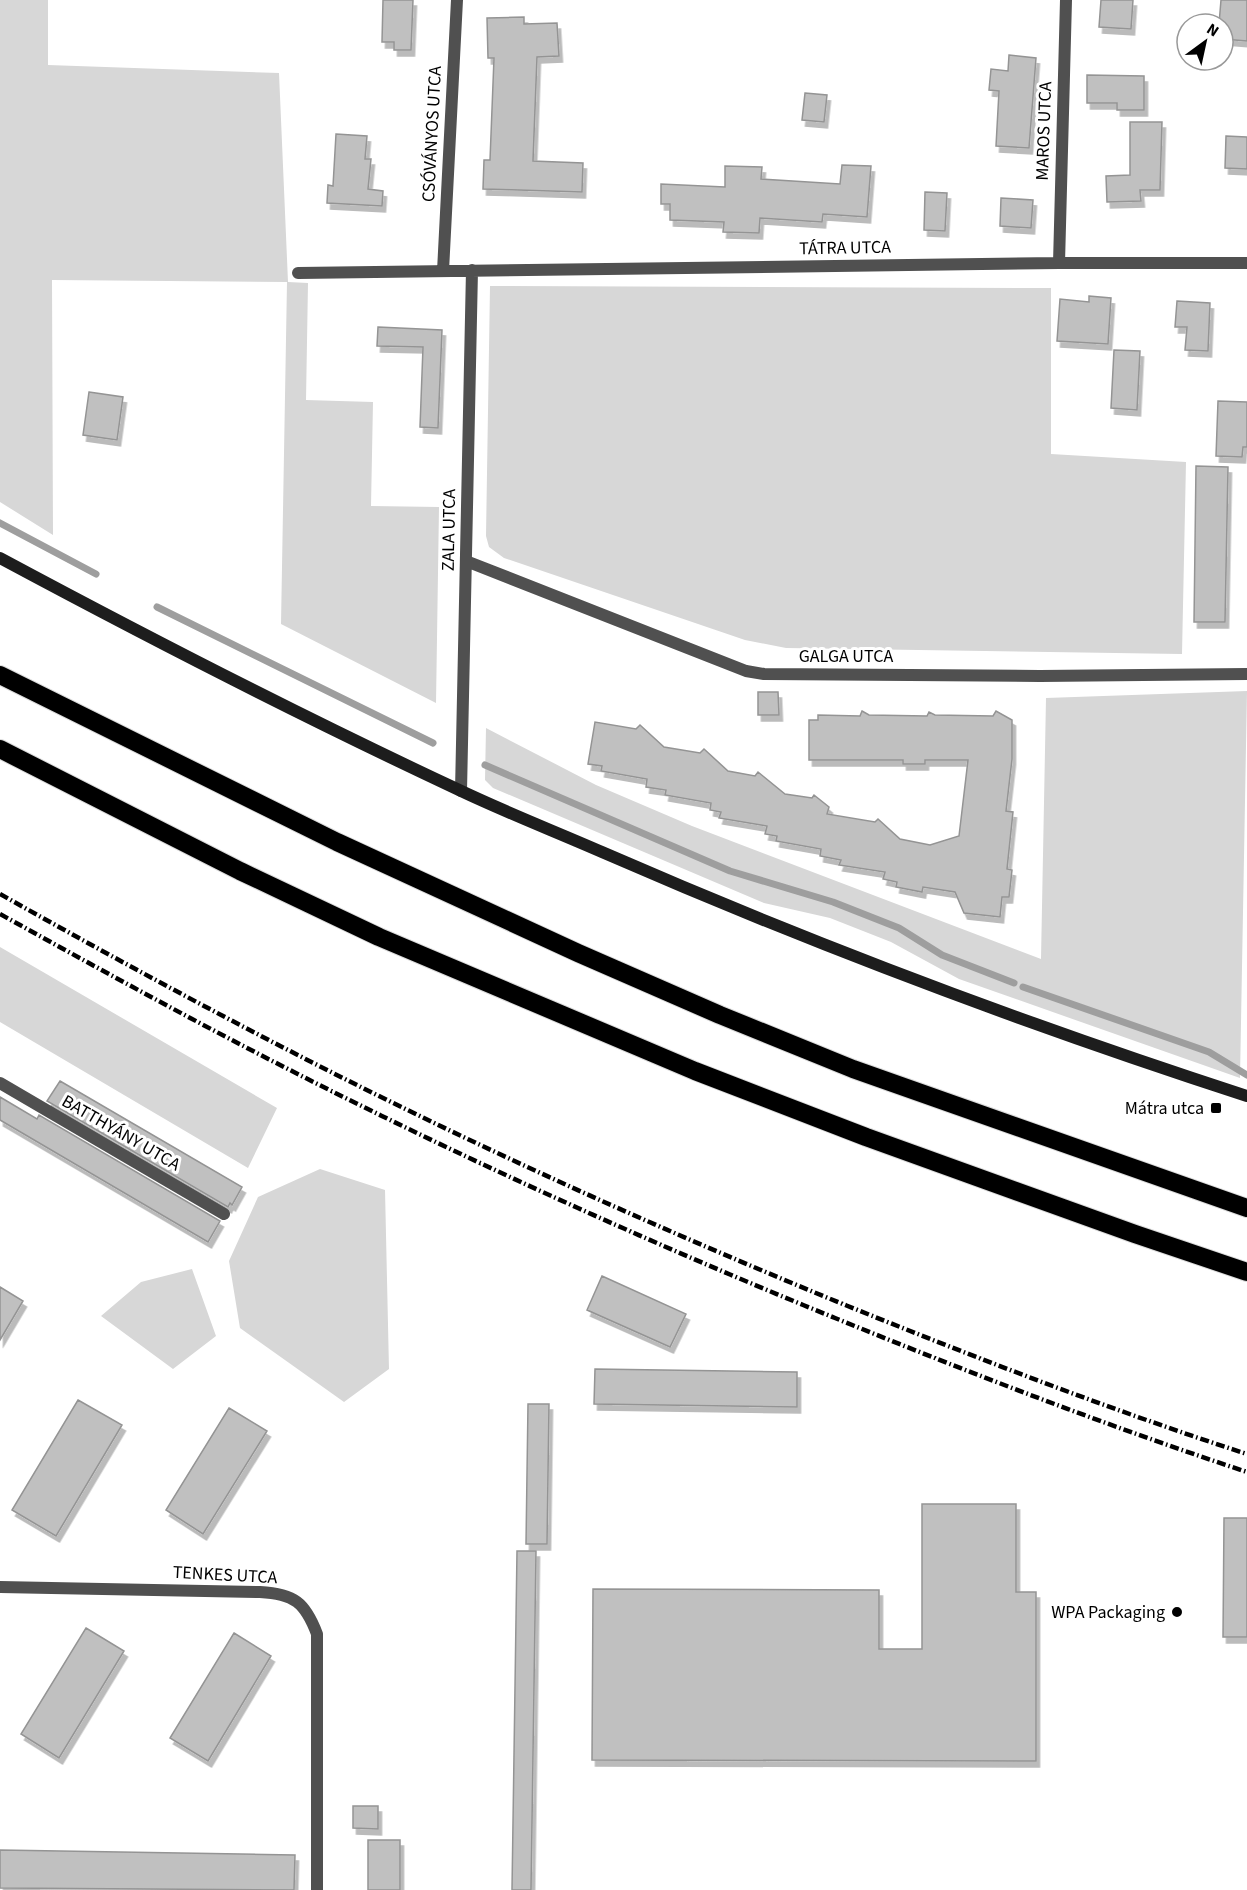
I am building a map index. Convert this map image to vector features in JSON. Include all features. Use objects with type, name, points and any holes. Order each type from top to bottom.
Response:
[{"type":"highway","points":[[0,675],[337,842],[578,953],[720,1015],[864,1072],[1247,1208]]},
{"type":"highway","points":[[0,749],[158,830],[368,932],[695,1071],[866,1137],[1247,1272]]},
{"type":"street","name":"CSÓVÁNYOS UTCA","points":[[443,271],[457,0]]},
{"type":"street","name":"MAROS UTCA","points":[[1059,263],[1066,0]]},
{"type":"street","name":"TÁTRA UTCA","points":[[443,271],[1059,263],[1247,263]]},
{"type":"street","name":"ZALA UTCA","points":[[461,791],[472,270]]},
{"type":"street","points":[[298,273],[443,271]]},
{"type":"street","points":[[0,558],[228,678],[461,791],[673,883],[815,942],[1009,1014],[1247,1096]]},
{"type":"street","name":"GALGA UTCA","points":[[466,561],[746,670],[764,674],[1035,676],[1247,674]]},
{"type":"street","name":"BATTHYÁNY UTCA","points":[[0,1083],[224,1214]]},
{"type":"street","name":"TENKES UTCA","points":[[0,1587],[280,1593],[298,1602],[310,1615],[317,1635],[316,1890]]},
{"type":"shaded area","points":[[0,0],[48,0],[48,65],[279,73],[288,282],[308,283],[306,400],[373,402],[371,506],[439,507],[436,703],[281,624],[287,282],[52,280],[53,535],[0,502]]},
{"type":"shaded area","points":[[490,286],[1051,288],[1051,454],[1186,462],[1182,654],[786,648],[745,640],[504,558],[489,547],[486,536]]},
{"type":"shaded area","points":[[1247,691],[1240,1078],[959,979],[891,942],[830,918],[764,903],[493,788],[485,780],[486,728],[596,785],[692,826],[1041,959],[1046,698]]},
{"type":"shaded area","points":[[0,947],[277,1108],[248,1168],[0,1022]]},
{"type":"shaded area","points":[[320,1169],[385,1190],[389,1369],[344,1402],[240,1328],[229,1261],[258,1197]]},
{"type":"shaded area","points":[[192,1269],[216,1336],[173,1369],[101,1316],[141,1282]]},
{"type":"building","points":[[383,0],[413,0],[411,50],[394,50],[394,42],[382,42]]},
{"type":"building","points":[[1101,0],[1133,0],[1131,29],[1099,27]]},
{"type":"building","points":[[1221,0],[1247,0],[1247,41],[1235,40],[1235,12],[1220,12]]},
{"type":"building","points":[[524,17],[524,24],[557,23],[559,56],[537,57],[533,161],[583,163],[582,192],[483,189],[484,160],[490,160],[494,58],[488,58],[487,18]]},
{"type":"building","points":[[1009,55],[1036,58],[1029,148],[996,146],[999,91],[989,90],[991,69],[1008,71]]},
{"type":"building","points":[[1087,75],[1144,76],[1144,110],[1117,110],[1117,103],[1087,103]]},
{"type":"building","points":[[805,93],[827,95],[824,122],[802,120]]},
{"type":"building","points":[[1130,122],[1162,122],[1160,190],[1140,190],[1141,201],[1107,202],[1106,176],[1130,175]]},
{"type":"building","points":[[336,134],[367,136],[365,159],[371,159],[368,189],[383,191],[382,206],[327,203],[328,185],[333,186]]},
{"type":"building","points":[[1226,136],[1247,137],[1247,169],[1225,168]]},
{"type":"building","points":[[842,165],[871,166],[867,217],[823,214],[822,222],[760,218],[759,233],[723,232],[724,222],[670,220],[670,204],[661,204],[661,184],[725,187],[725,166],[762,167],[761,179],[840,184]]},
{"type":"building","points":[[925,192],[947,193],[945,231],[924,230]]},
{"type":"building","points":[[1001,198],[1033,200],[1031,228],[1000,226]]},
{"type":"building","points":[[1089,296],[1111,298],[1108,344],[1057,341],[1060,299],[1089,302]]},
{"type":"building","points":[[1177,301],[1210,303],[1208,351],[1185,350],[1187,327],[1175,327]]},
{"type":"building","points":[[378,327],[442,330],[438,428],[420,427],[423,347],[377,346]]},
{"type":"building","points":[[1114,350],[1140,351],[1137,410],[1111,408]]},
{"type":"building","points":[[89,392],[123,397],[117,440],[83,435]]},
{"type":"building","points":[[1218,401],[1247,402],[1247,447],[1243,447],[1242,457],[1216,456]]},
{"type":"building","points":[[1196,466],[1228,467],[1225,622],[1194,622]]},
{"type":"building","points":[[758,692],[778,692],[779,715],[758,715]]},
{"type":"building","points":[[862,711],[869,715],[927,716],[929,712],[935,715],[993,716],[996,711],[1012,720],[1012,759],[1006,811],[1013,812],[1007,869],[1012,870],[1009,897],[1002,897],[1000,917],[964,913],[955,892],[923,887],[922,892],[896,887],[897,882],[883,879],[885,872],[839,865],[841,860],[820,856],[821,849],[776,841],[777,836],[765,834],[767,826],[719,818],[721,812],[710,810],[711,803],[665,795],[666,790],[646,787],[647,779],[601,771],[602,766],[588,764],[595,722],[636,729],[640,725],[664,747],[700,753],[704,749],[728,771],[755,776],[758,772],[785,794],[812,798],[814,795],[829,807],[827,814],[875,822],[878,819],[900,839],[930,845],[959,836],[968,760],[925,760],[925,764],[903,764],[903,760],[809,760],[809,720],[818,720],[818,715],[860,716]]},
{"type":"building","points":[[60,1081],[242,1187],[232,1205],[230,1203],[228,1207],[47,1101]]},
{"type":"building","points":[[0,1097],[37,1119],[39,1115],[220,1221],[208,1242],[0,1120]]},
{"type":"building","points":[[602,1276],[686,1314],[670,1347],[587,1310]]},
{"type":"building","points":[[0,1287],[23,1301],[0,1340]]},
{"type":"building","points":[[595,1369],[797,1372],[797,1407],[594,1404]]},
{"type":"building","points":[[78,1400],[122,1425],[56,1536],[12,1510]]},
{"type":"building","points":[[528,1404],[549,1404],[547,1544],[526,1544]]},
{"type":"building","points":[[229,1408],[267,1431],[203,1534],[166,1510]]},
{"type":"building","points":[[922,1504],[1016,1504],[1016,1592],[1036,1592],[1036,1761],[592,1760],[593,1589],[879,1590],[879,1649],[922,1649]]},
{"type":"building","points":[[1224,1518],[1247,1518],[1247,1637],[1223,1637]]},
{"type":"building","points":[[517,1551],[536,1551],[531,1890],[512,1890]]},
{"type":"building","points":[[86,1628],[124,1651],[59,1758],[21,1734]]},
{"type":"building","points":[[234,1633],[271,1656],[208,1761],[170,1738]]},
{"type":"building","points":[[353,1806],[378,1806],[378,1829],[353,1828]]},
{"type":"building","points":[[368,1840],[400,1840],[400,1890],[368,1890]]},
{"type":"building","points":[[0,1850],[295,1855],[294,1890],[0,1888]]},
{"type":"waterway","points":[[0,523],[96,574]]},
{"type":"waterway","points":[[157,607],[433,743]]},
{"type":"waterway","points":[[485,765],[730,871],[833,902],[899,928],[942,955],[1014,983]]},
{"type":"waterway","points":[[1023,987],[1209,1052],[1247,1075]]},
{"type":"railway","points":[[0,894],[181,994],[356,1085],[624,1211],[760,1270],[932,1340],[1088,1399],[1247,1454]]},
{"type":"railway","points":[[0,914],[284,1067],[488,1167],[626,1229],[937,1359],[1091,1418],[1247,1472]]},
{"type":"place","name":"Mátra utca","points":[[1216,1108]]},
{"type":"place","name":"WPA Packaging","points":[[1177,1612]]}]
